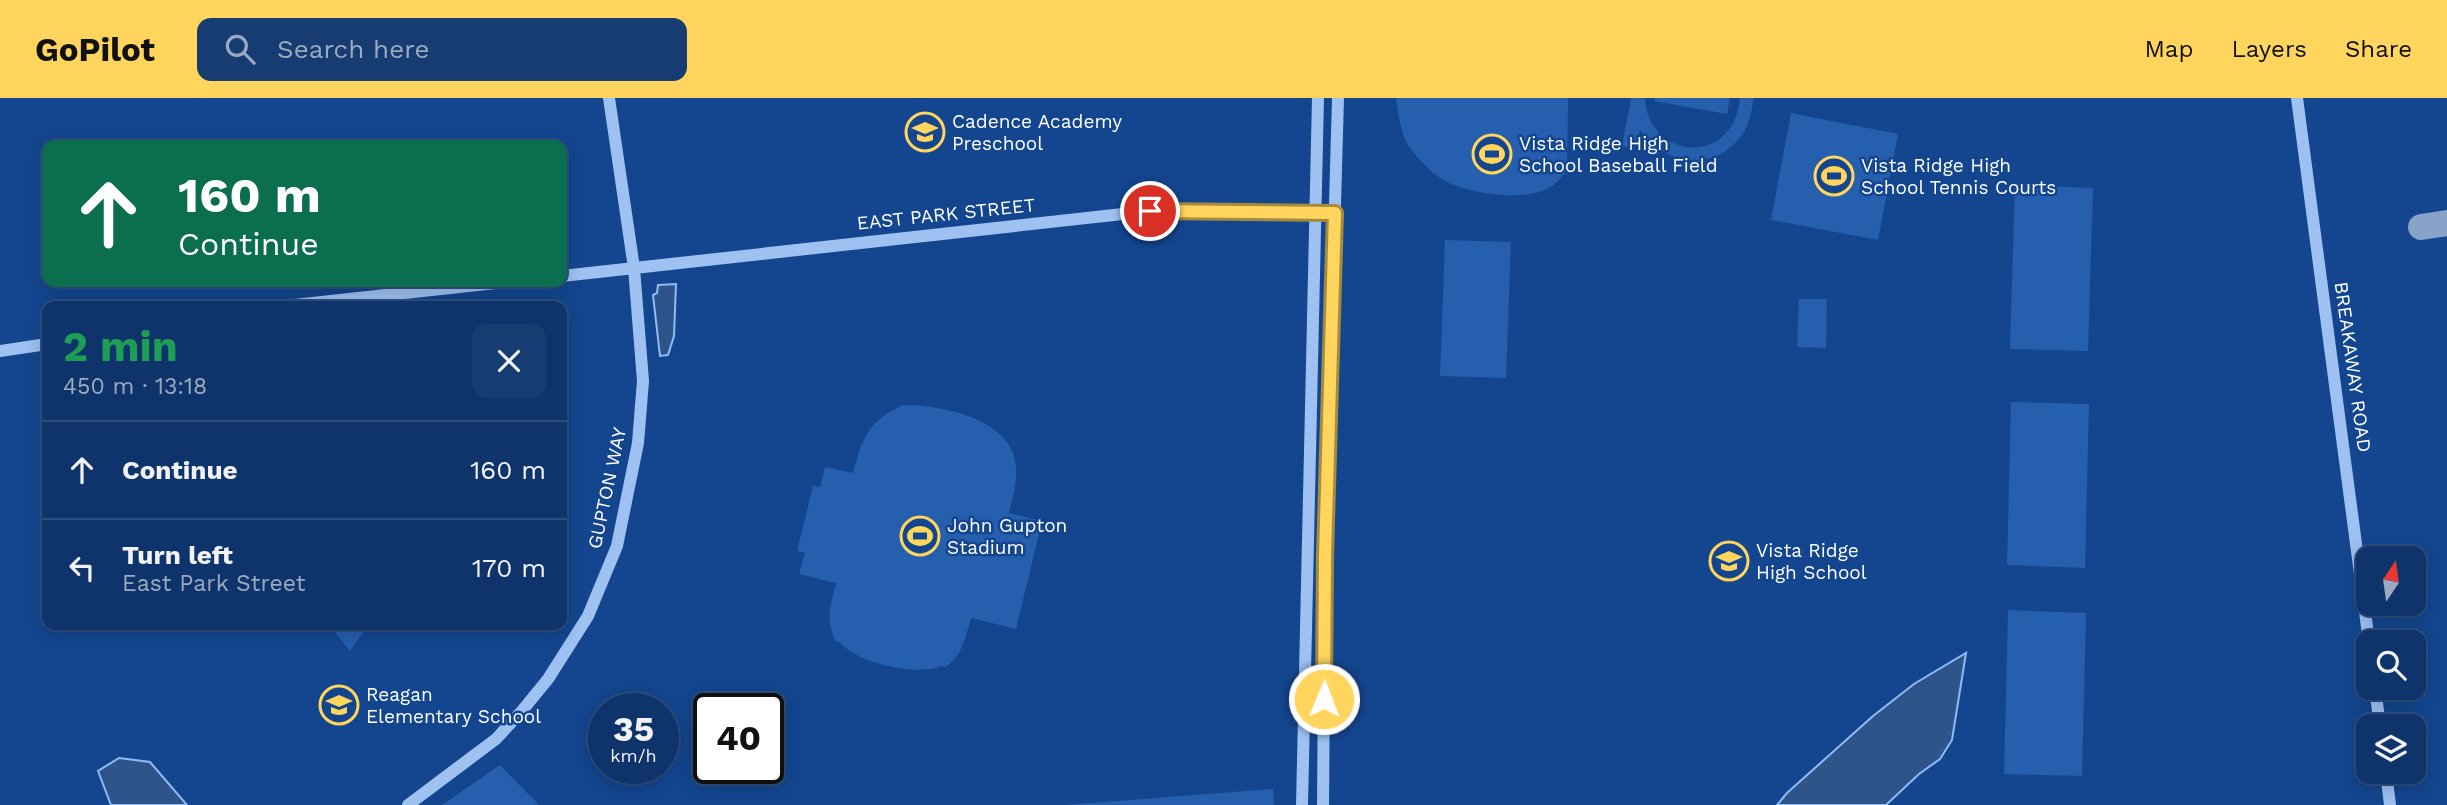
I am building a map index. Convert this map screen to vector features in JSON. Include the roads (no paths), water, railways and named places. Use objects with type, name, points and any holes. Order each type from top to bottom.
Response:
[{"type":"street","name":"GUPTON WAY","points":[[408,805],[496,739],[548,680],[587,616],[617,546],[638,443],[643,352],[634,268],[609,98]]},
{"type":"street","points":[[1302,805],[1318,98]]},
{"type":"street","points":[[1323,805],[1328,460],[1338,98]]},
{"type":"street","name":"BREAKAWAY ROAD","points":[[2297,98],[2367,630]]},
{"type":"street","name":"EAST PARK STREET","points":[[567,275],[1150,211],[1335,213]]},
{"type":"street","points":[[331,301],[459,287]]},
{"type":"street","points":[[0,352],[42,345]]},
{"type":"street","points":[[2387,784],[2390,805]]},
{"type":"place","name":"Cadence Academy Preschool","points":[[925,132]]},
{"type":"place","name":"Vista Ridge High School Baseball Field","points":[[1492,154]]},
{"type":"place","name":"Vista Ridge High School Tennis Courts","points":[[1834,176]]},
{"type":"place","name":"John Gupton Stadium","points":[[920,536]]},
{"type":"place","name":"Vista Ridge High School","points":[[1729,561]]},
{"type":"place","name":"Reagan Elementary School","points":[[339,705]]}]
